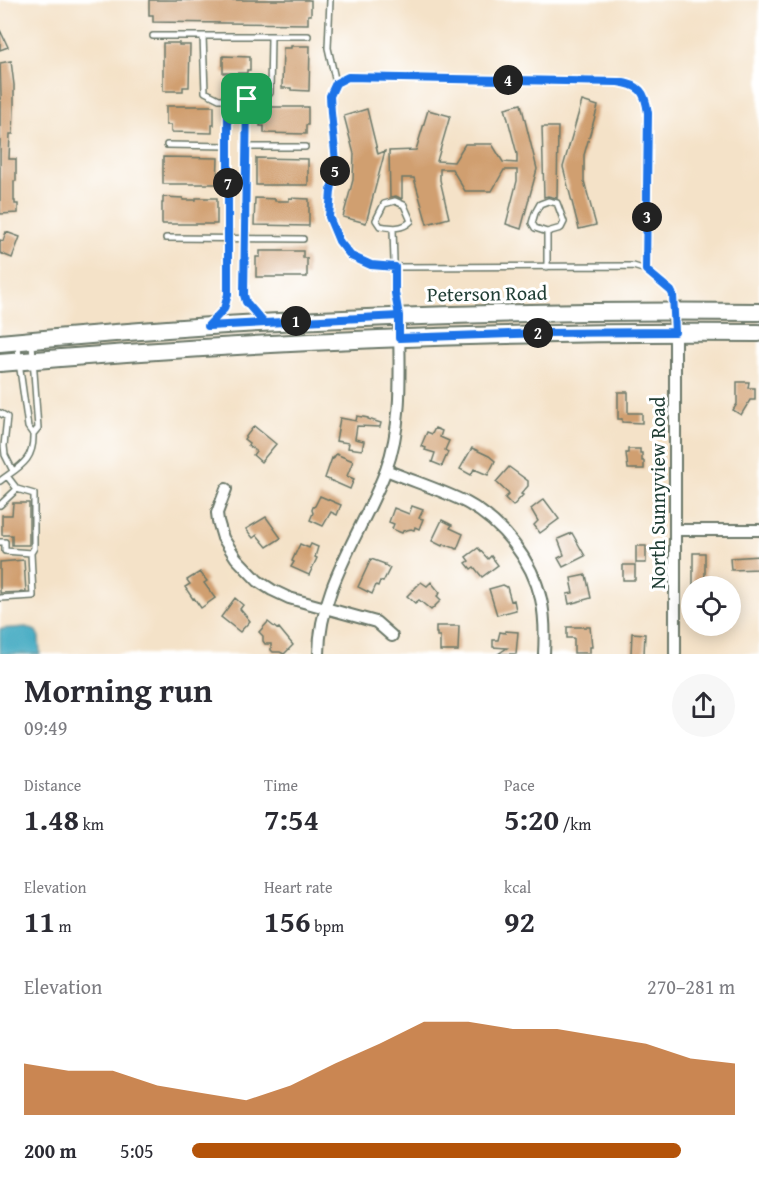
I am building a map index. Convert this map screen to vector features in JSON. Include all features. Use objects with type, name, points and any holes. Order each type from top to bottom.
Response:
[{"type":"main road","name":"Peterson Road","points":[[0,343],[208,326],[399,316],[674,311],[759,312]]},
{"type":"main road","name":"Peterson Road","points":[[0,363],[197,347],[399,338],[541,333],[759,333]]},
{"type":"street","name":"North Sunnyview Road","points":[[674,311],[675,654]]},
{"type":"street","points":[[320,654],[321,625],[331,590],[386,470],[395,433],[399,407],[399,316]]},
{"type":"street","points":[[386,470],[468,504],[487,517],[518,548],[531,572],[541,599],[544,654]]},
{"type":"street","points":[[226,489],[217,513],[223,538],[236,558],[258,581],[289,598],[376,622],[392,636]]},
{"type":"street","points":[[676,530],[759,530]]},
{"type":"lane","points":[[330,0],[328,48],[336,83],[330,96],[336,162],[329,217],[339,241],[351,256],[371,265],[395,267],[633,266],[646,270],[671,291],[674,311]]},
{"type":"lane","points":[[153,36],[308,36]]},
{"type":"lane","points":[[203,36],[205,92],[219,99],[265,99],[270,93],[271,36]]},
{"type":"lane","points":[[336,83],[348,77],[618,82],[636,86],[646,100],[648,113],[646,270]]},
{"type":"lane","points":[[208,326],[224,309],[228,294],[228,99]]},
{"type":"lane","points":[[247,99],[244,295],[246,302],[264,323]]},
{"type":"lane","points":[[167,145],[228,146]]},
{"type":"lane","points":[[246,147],[305,147]]},
{"type":"lane","points":[[395,201],[404,205],[411,221],[406,226],[393,229],[380,226],[376,220],[384,204],[395,201]]},
{"type":"lane","points":[[548,201],[557,203],[564,222],[561,228],[547,232],[535,228],[532,223],[540,204],[548,201]]},
{"type":"lane","points":[[393,229],[395,293],[399,316]]},
{"type":"lane","points":[[547,232],[547,267]]},
{"type":"lane","points":[[166,238],[303,239]]},
{"type":"lane","points":[[0,481],[26,461],[33,447],[33,434],[28,428],[25,340]]},
{"type":"lane","points":[[25,340],[26,361],[38,428],[33,434]]},
{"type":"lane","points":[[0,412],[7,417],[3,455],[13,471]]},
{"type":"lane","points":[[0,598],[33,596],[31,553],[34,548],[34,494],[17,489],[7,476]]},
{"type":"lane","points":[[0,505],[17,489]]},
{"type":"lane","points":[[0,542],[5,542],[5,551],[31,553]]},
{"type":"water","points":[[26,627],[36,631],[39,637],[40,654],[0,654],[0,629]]},
{"type":"building","points":[[149,0],[311,0],[311,15],[308,15],[308,24],[153,22],[153,15],[149,15]]},
{"type":"building","points":[[0,30],[8,47],[0,50]]},
{"type":"building","points":[[163,43],[190,45],[189,87],[183,87],[183,91],[163,91]]},
{"type":"building","points":[[291,46],[310,46],[309,91],[282,88],[283,48],[291,48]]},
{"type":"building","points":[[223,56],[250,57],[250,70],[247,70],[247,73],[223,73]]},
{"type":"building","points":[[11,61],[14,108],[9,159],[16,159],[14,201],[18,204],[18,213],[0,214],[0,63]]},
{"type":"building","points":[[582,101],[598,106],[584,155],[584,181],[596,225],[579,229],[563,167]]},
{"type":"building","points":[[521,104],[537,169],[521,229],[506,224],[517,181],[517,170],[504,170],[492,191],[465,191],[452,169],[440,169],[440,180],[449,218],[427,224],[414,178],[402,178],[402,199],[396,196],[390,197],[389,151],[416,150],[428,110],[450,116],[437,161],[454,162],[465,144],[492,144],[503,162],[517,163],[517,154],[505,108]]},
{"type":"building","points":[[166,106],[214,106],[212,133],[171,132],[171,125],[166,125]]},
{"type":"building","points":[[261,107],[308,107],[306,134],[264,133],[264,126],[260,126]]},
{"type":"building","points":[[367,109],[378,154],[385,151],[366,223],[343,217],[353,180],[354,154],[344,116]]},
{"type":"building","points":[[542,127],[558,127],[557,198],[544,197]]},
{"type":"building","points":[[163,157],[218,158],[217,184],[163,184]]},
{"type":"building","points":[[256,158],[308,159],[308,185],[256,185]]},
{"type":"building","points":[[163,197],[183,198],[183,200],[217,198],[217,224],[162,224]]},
{"type":"building","points":[[255,198],[275,199],[275,201],[289,201],[289,198],[309,199],[309,226],[254,225]]},
{"type":"building","points":[[6,232],[20,237],[12,258],[0,253],[0,240],[3,241]]},
{"type":"building","points":[[260,251],[303,251],[303,258],[307,258],[307,277],[256,277],[256,257],[260,257]]},
{"type":"building","points":[[737,382],[749,382],[748,388],[755,388],[755,400],[750,400],[741,415],[733,410],[737,404]]},
{"type":"building","points":[[618,392],[628,392],[628,413],[642,413],[642,423],[622,422],[622,419],[618,419]]},
{"type":"building","points":[[357,416],[381,423],[380,427],[357,426],[355,439],[364,441],[362,450],[348,448],[349,443],[336,441],[340,418],[356,421]]},
{"type":"building","points":[[254,426],[276,444],[261,462],[253,455],[256,451],[244,439]]},
{"type":"building","points":[[435,428],[442,431],[440,437],[449,441],[445,450],[448,452],[442,466],[432,462],[435,453],[421,446],[427,432],[432,434]]},
{"type":"building","points":[[472,448],[495,461],[488,475],[474,469],[471,475],[460,469]]},
{"type":"building","points":[[628,449],[640,449],[644,469],[628,469],[626,453]]},
{"type":"building","points":[[336,454],[353,461],[347,476],[354,479],[350,489],[325,478],[332,458]]},
{"type":"building","points":[[509,467],[528,481],[528,486],[521,494],[523,495],[513,506],[505,498],[509,494],[496,482]]},
{"type":"building","points":[[320,496],[341,505],[337,515],[331,512],[323,526],[310,520],[313,507]]},
{"type":"building","points":[[544,499],[559,519],[540,533],[534,525],[538,521],[531,509]]},
{"type":"building","points":[[13,503],[29,503],[29,545],[12,545],[12,535],[2,535],[2,515],[12,515]]},
{"type":"building","points":[[412,506],[423,510],[419,518],[423,519],[419,529],[415,527],[414,530],[402,533],[392,529],[394,524],[389,522],[394,508],[409,514]]},
{"type":"building","points":[[266,517],[281,538],[267,547],[257,535],[253,538],[246,529]]},
{"type":"building","points":[[442,520],[452,525],[450,528],[463,534],[457,549],[432,541]]},
{"type":"building","points":[[572,533],[585,556],[563,567],[558,558],[564,555],[558,539]]},
{"type":"building","points":[[300,544],[309,548],[311,544],[318,547],[315,557],[317,558],[309,575],[291,567]]},
{"type":"building","points":[[636,546],[646,546],[646,563],[636,563]]},
{"type":"building","points":[[478,548],[488,559],[491,556],[498,565],[482,577],[474,567],[471,569],[466,563],[469,561],[466,557]]},
{"type":"building","points":[[693,553],[705,553],[705,576],[693,576]]},
{"type":"building","points":[[759,556],[759,569],[731,570],[730,558]]},
{"type":"building","points":[[371,559],[390,568],[383,582],[380,581],[378,586],[376,585],[372,594],[358,587]]},
{"type":"building","points":[[24,560],[26,592],[0,593],[0,562]]},
{"type":"building","points":[[623,565],[635,565],[635,580],[623,580]]},
{"type":"building","points":[[200,572],[207,581],[204,583],[215,598],[201,608],[185,587],[190,584],[187,580]]},
{"type":"building","points":[[586,575],[591,598],[569,604],[567,594],[573,593],[571,578]]},
{"type":"building","points":[[421,582],[427,586],[431,582],[440,593],[437,596],[441,600],[431,610],[419,600],[415,603],[407,596]]},
{"type":"building","points":[[503,585],[507,587],[511,601],[514,600],[516,610],[497,615],[489,589]]},
{"type":"building","points":[[235,598],[243,605],[240,609],[250,621],[240,632],[221,617]]},
{"type":"building","points":[[268,622],[277,629],[279,628],[293,645],[284,654],[273,652],[271,644],[265,644],[263,641],[263,636],[259,632]]},
{"type":"building","points":[[436,626],[459,626],[458,651],[440,651],[440,636],[437,636]]},
{"type":"building","points":[[567,627],[590,627],[592,647],[590,647],[590,653],[574,653],[574,638],[567,638]]},
{"type":"building","points":[[505,631],[518,632],[516,654],[498,654],[507,648],[493,647],[493,640],[498,640],[500,632],[505,633]]},
{"type":"building","points":[[632,633],[645,634],[644,654],[631,654]]},
{"type":"route","points":[[247,99],[228,99],[228,294],[224,309],[208,326],[399,316],[395,293],[395,267],[371,265],[351,256],[339,241],[329,217],[336,162],[330,96],[336,83],[348,77],[618,82],[636,86],[646,100],[648,113],[646,270],[673,295],[675,332],[541,333],[399,338],[399,316],[264,323],[246,302],[244,295],[247,99]]}]
